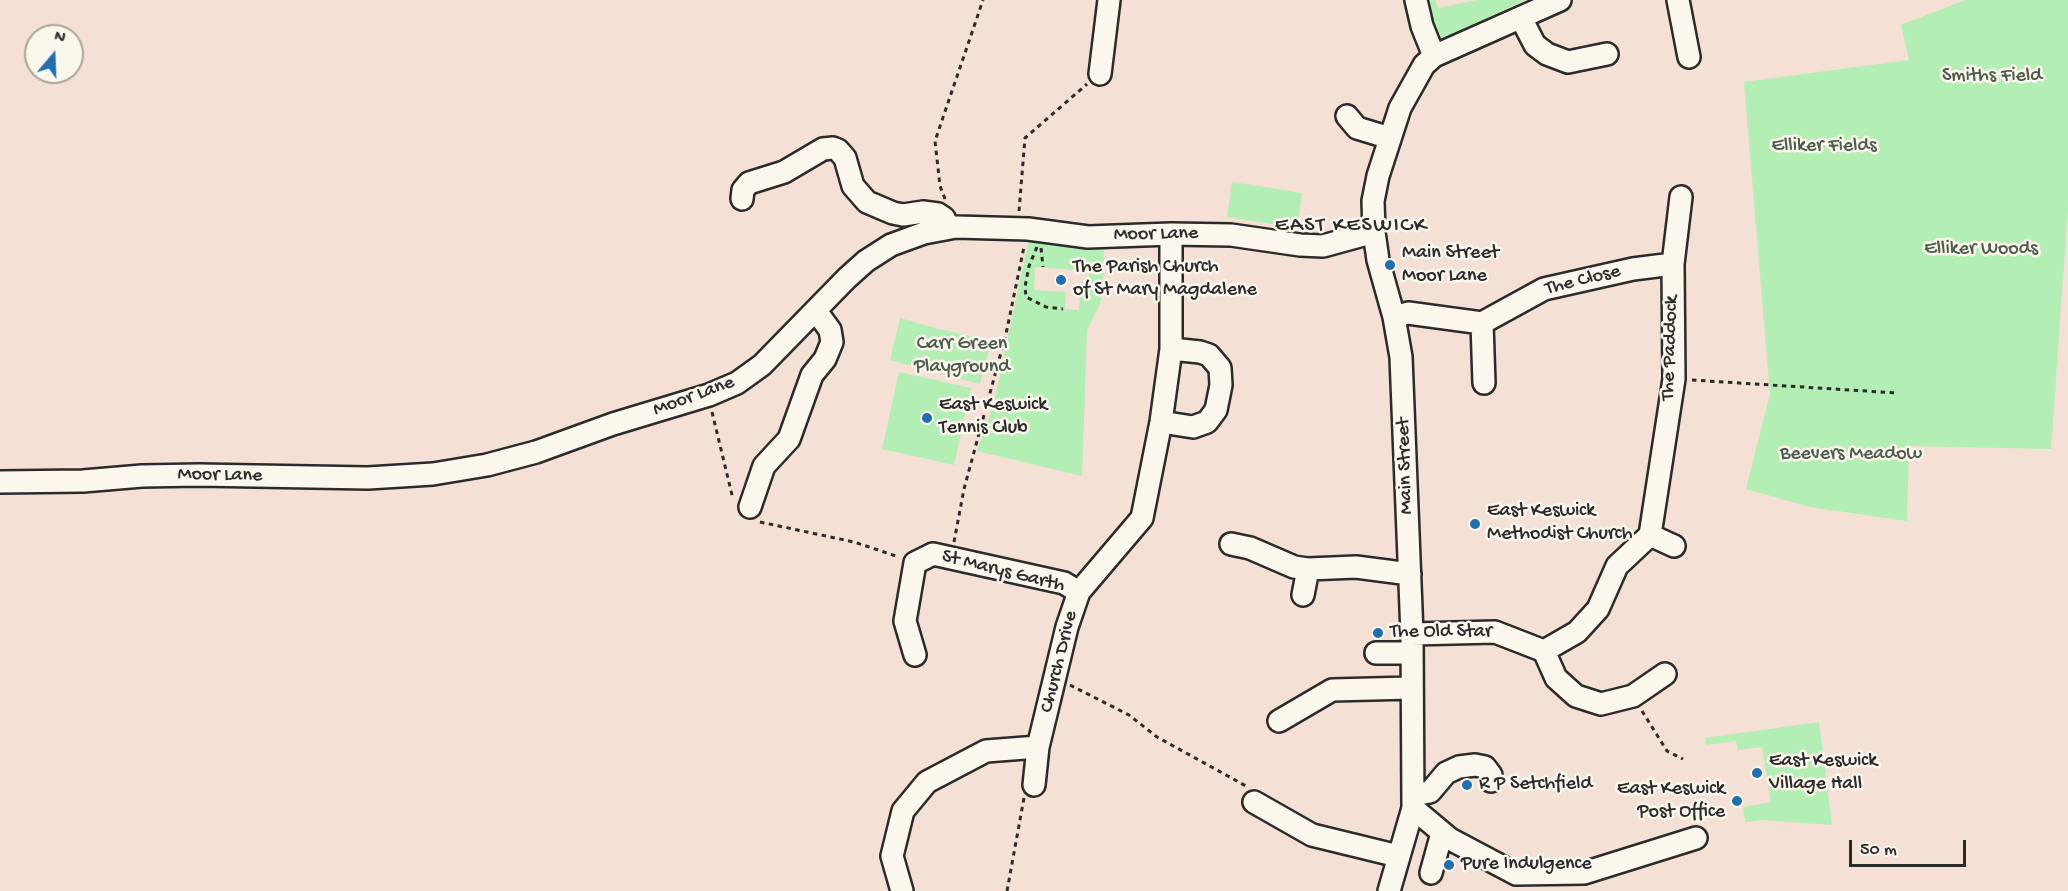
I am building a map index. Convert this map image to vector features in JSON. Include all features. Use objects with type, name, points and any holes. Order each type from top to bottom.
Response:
[{"type":"street","points":[[1100,74],[1109,0]]},
{"type":"street","points":[[1416,0],[1434,56],[1560,0]]},
{"type":"street","points":[[1678,0],[1689,57]]},
{"type":"street","points":[[1521,18],[1535,45],[1547,54],[1568,62],[1607,54]]},
{"type":"street","name":"Main Street","points":[[1389,891],[1413,801],[1412,644],[1401,357],[1394,317],[1378,260],[1373,201],[1400,108],[1424,65],[1434,56]]},
{"type":"street","points":[[1347,116],[1357,128],[1390,138]]},
{"type":"street","points":[[742,199],[743,190],[749,183],[784,172],[823,149],[833,148],[845,158],[853,186],[867,202],[892,213],[903,215],[923,212],[938,214],[953,228]]},
{"type":"street","name":"The Paddock","points":[[1650,535],[1674,379],[1673,264],[1681,197]]},
{"type":"street","name":"Moor Lane","points":[[0,482],[83,481],[142,476],[199,475],[368,478],[433,474],[488,465],[536,452],[612,424],[709,396],[737,383],[762,365],[866,261],[891,244],[924,232],[953,228],[1028,229],[1088,237],[1171,234],[1231,235],[1323,246],[1374,232]]},
{"type":"street","name":"Church Drive","points":[[1034,785],[1038,747],[1067,627],[1079,592],[1142,518],[1161,422],[1171,349],[1171,234]]},
{"type":"street","name":"The Close","points":[[1482,323],[1544,289],[1633,269],[1673,264]]},
{"type":"street","points":[[748,512],[764,466],[789,439],[812,375],[825,359],[832,342],[830,330],[816,310]]},
{"type":"street","points":[[1394,317],[1408,313],[1482,323],[1484,383]]},
{"type":"street","points":[[1161,422],[1193,427],[1207,422],[1216,410],[1221,386],[1220,368],[1209,355],[1171,349]]},
{"type":"street","points":[[1544,651],[1577,632],[1598,609],[1617,566],[1650,535],[1674,546]]},
{"type":"street","points":[[1231,544],[1250,548],[1294,567],[1308,570],[1356,567],[1410,574]]},
{"type":"street","name":"St Marys Garth","points":[[915,655],[898,620],[915,562],[933,554],[1064,583],[1079,592]]},
{"type":"street","points":[[1303,595],[1308,570]]},
{"type":"street","points":[[1376,653],[1412,644],[1495,632],[1544,651],[1556,678],[1576,696],[1601,704],[1633,696],[1665,674]]},
{"type":"street","points":[[1279,721],[1332,690],[1411,688]]},
{"type":"street","points":[[902,891],[892,856],[903,811],[927,782],[986,751],[1038,747]]},
{"type":"street","points":[[1491,781],[1491,774],[1485,767],[1475,765],[1459,768],[1446,772],[1430,792],[1413,801],[1450,839],[1516,874],[1584,873],[1696,838]]},
{"type":"street","points":[[1254,796],[1312,835],[1398,856]]},
{"type":"street","points":[[1431,873],[1442,833]]},
{"type":"path","points":[[953,228],[940,186],[935,141],[983,0]]},
{"type":"path","points":[[1020,208],[1025,138],[1100,74]]},
{"type":"path","points":[[951,558],[964,489],[1006,334],[1028,229]]},
{"type":"path","points":[[1043,267],[1040,242],[1029,266],[1025,287],[1026,297],[1046,307],[1063,309]]},
{"type":"path","points":[[1674,379],[1897,393]]},
{"type":"path","points":[[709,396],[748,512],[915,562]]},
{"type":"path","points":[[1056,677],[1129,715],[1157,736],[1254,796]]},
{"type":"path","points":[[1633,696],[1667,751],[1683,759]]},
{"type":"path","points":[[1007,891],[1026,789],[1034,785]]},
{"type":"green space","points":[[1422,0],[1435,0],[1438,8],[1477,0],[1525,0],[1439,41]]},
{"type":"green space","points":[[1965,0],[2068,0],[2068,207],[2051,449],[1909,446],[1907,521],[1810,507],[1746,489],[1770,394],[1744,82],[1909,60],[1901,25]]},
{"type":"green space","points":[[1232,182],[1302,193],[1297,228],[1227,217]]},
{"type":"green space","points":[[1029,240],[1104,247],[1103,287],[1100,304],[1087,330],[1082,476],[977,451],[993,406]],"holes":[[[1035,267],[1089,271],[1088,293],[1080,293],[1079,310],[1065,309],[1066,292],[1034,290]]]},
{"type":"green space","name":"Carr Green Playground","points":[[900,318],[991,341],[980,384],[890,360]]},
{"type":"green space","name":"East Keswick Tennis Club","points":[[899,372],[971,388],[954,465],[882,449]]},
{"type":"green space","points":[[1819,722],[1832,825],[1764,820],[1745,822],[1743,807],[1771,802],[1762,747],[1738,750],[1736,741],[1706,745],[1705,738]]},
{"type":"place","name":"Main Street Moor Lane","points":[[1390,265]]},
{"type":"place","name":"The Parish Church of St Mary Magdalene","points":[[1061,280]]},
{"type":"place","name":"East Keswick Tennis Club","points":[[927,418]]},
{"type":"place","name":"East Keswick Methodist Church","points":[[1475,524]]},
{"type":"place","name":"The Old Star","points":[[1378,633]]},
{"type":"place","name":"East Keswick Village Hall","points":[[1757,773]]},
{"type":"place","name":"R P Setchfield","points":[[1467,785]]},
{"type":"place","name":"East Keswick Post Office","points":[[1737,801]]},
{"type":"place","name":"Pure Indulgence","points":[[1449,865]]},
{"type":"district","name":"EAST KESWICK","points":[[1351,227]]},
{"type":"park label","name":"Smiths Field","points":[[1992,77]]},
{"type":"park label","name":"Elliker Fields","points":[[1824,147]]},
{"type":"park label","name":"Elliker Woods","points":[[1981,250]]},
{"type":"park label","name":"Beevers Meadow","points":[[1851,455]]}]
